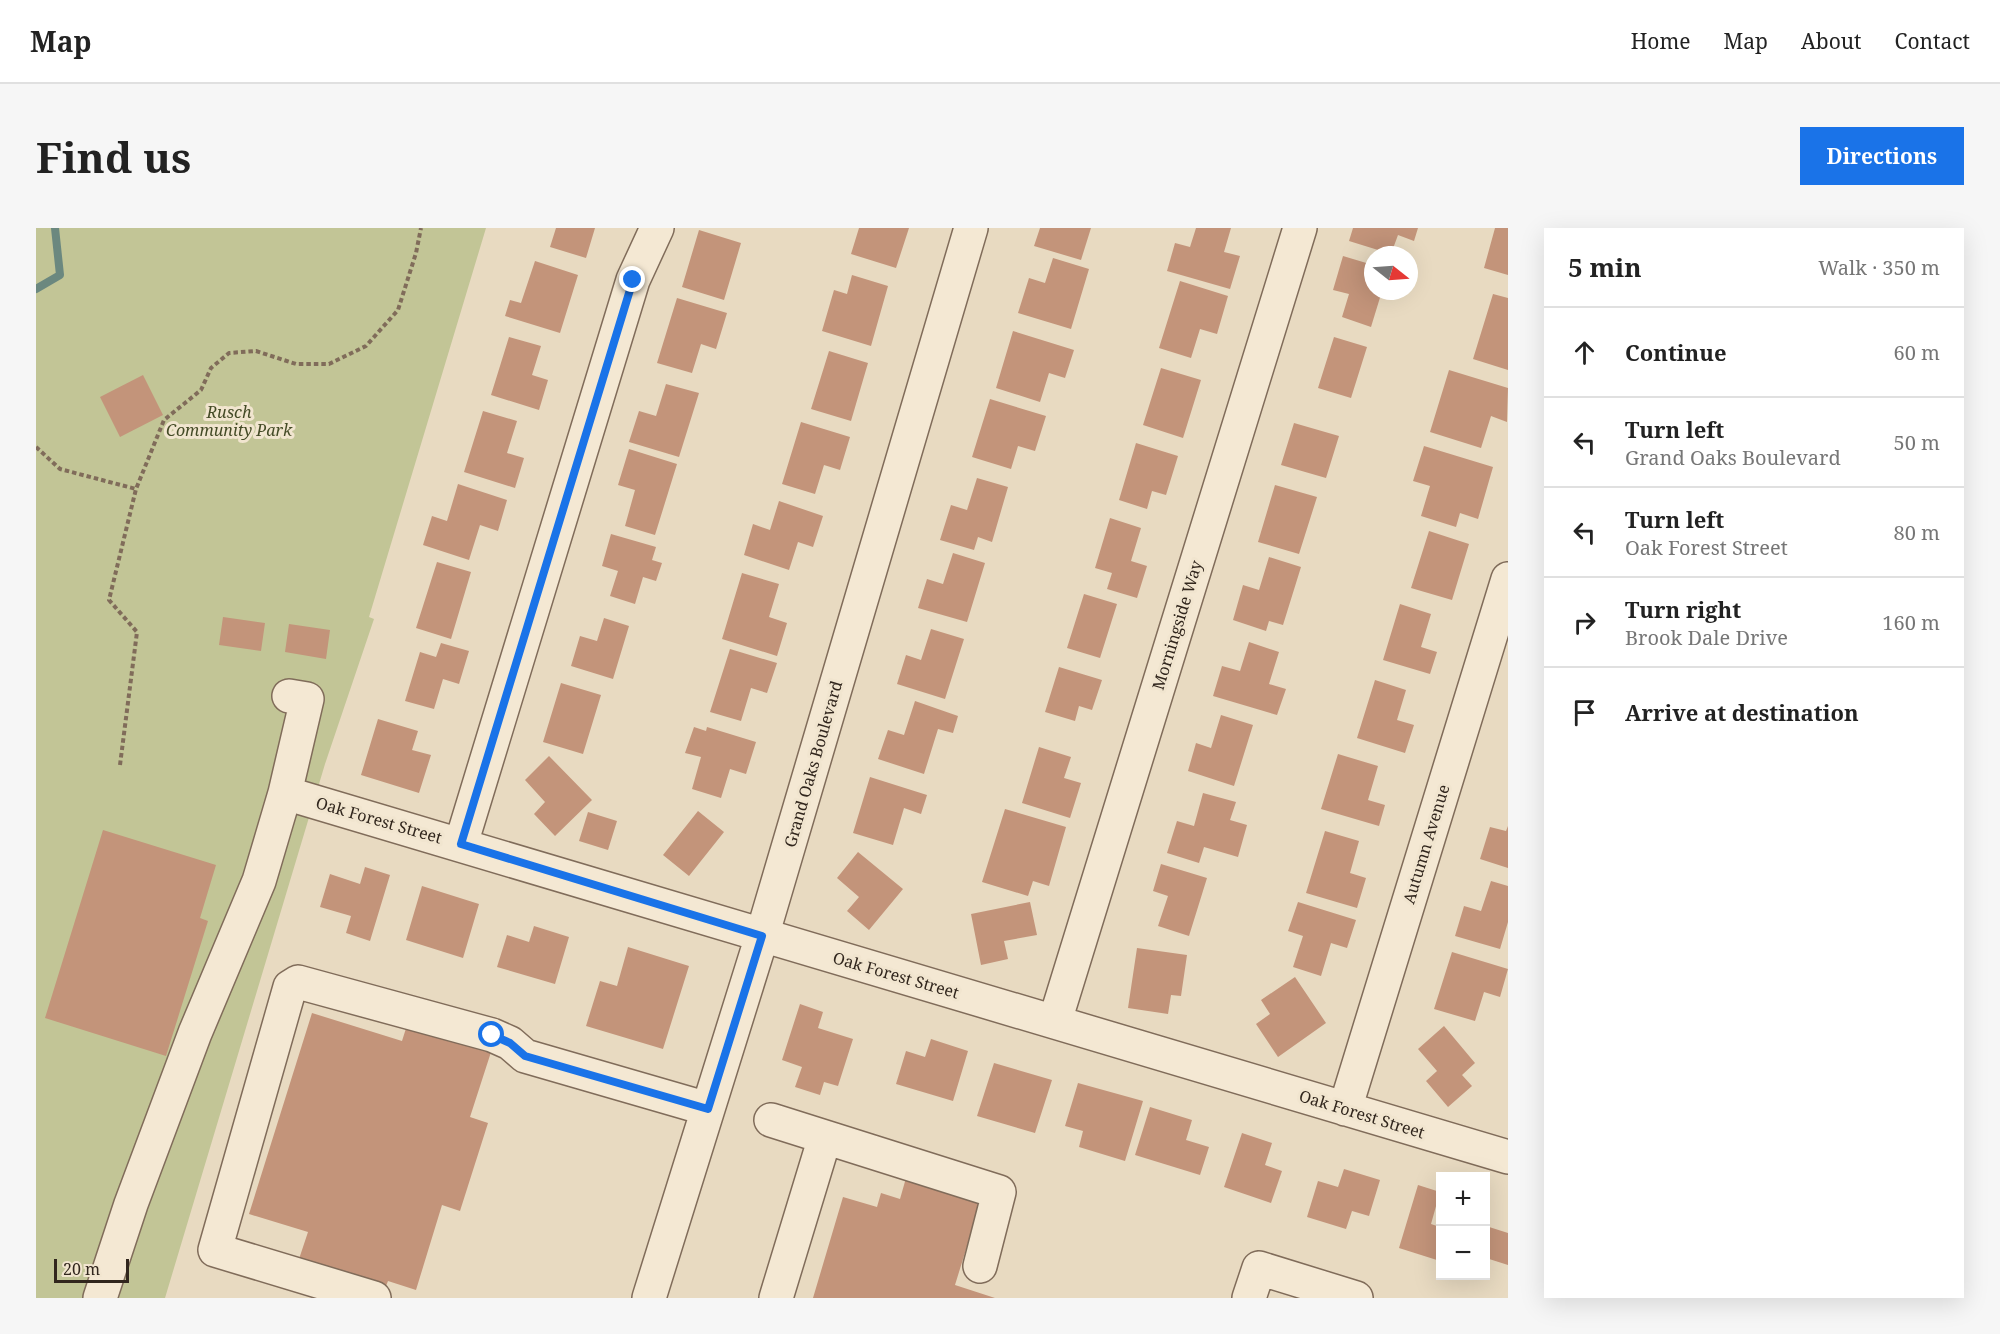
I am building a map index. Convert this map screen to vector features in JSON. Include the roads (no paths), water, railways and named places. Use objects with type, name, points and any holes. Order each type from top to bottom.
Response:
[{"type":"street","points":[[461,844],[633,280],[657,228]]},
{"type":"street","name":"Grand Oaks Boulevard","points":[[650,1298],[762,936],[971,228]]},
{"type":"street","name":"Morningside Way","points":[[1054,1022],[1300,228]]},
{"type":"street","name":"Autumn Avenue","points":[[1345,1109],[1508,579]]},
{"type":"street","points":[[96,1292],[125,1203],[259,881],[298,698]]},
{"type":"street","name":"Oak Forest Street","points":[[278,788],[762,936],[1508,1157]]},
{"type":"street","points":[[374,1298],[215,1250],[290,987],[298,982],[492,1035],[510,1043],[525,1056],[708,1109]]},
{"type":"street","points":[[771,1120],[999,1192],[980,1266]]},
{"type":"street","points":[[776,1298],[825,1137]]},
{"type":"street","points":[[1249,1298],[1259,1268],[1356,1298]]},
{"type":"waterway","points":[[36,289],[60,275],[55,228]]},
{"type":"park label","name":"Rusch Community Park","points":[[229,421]]}]
